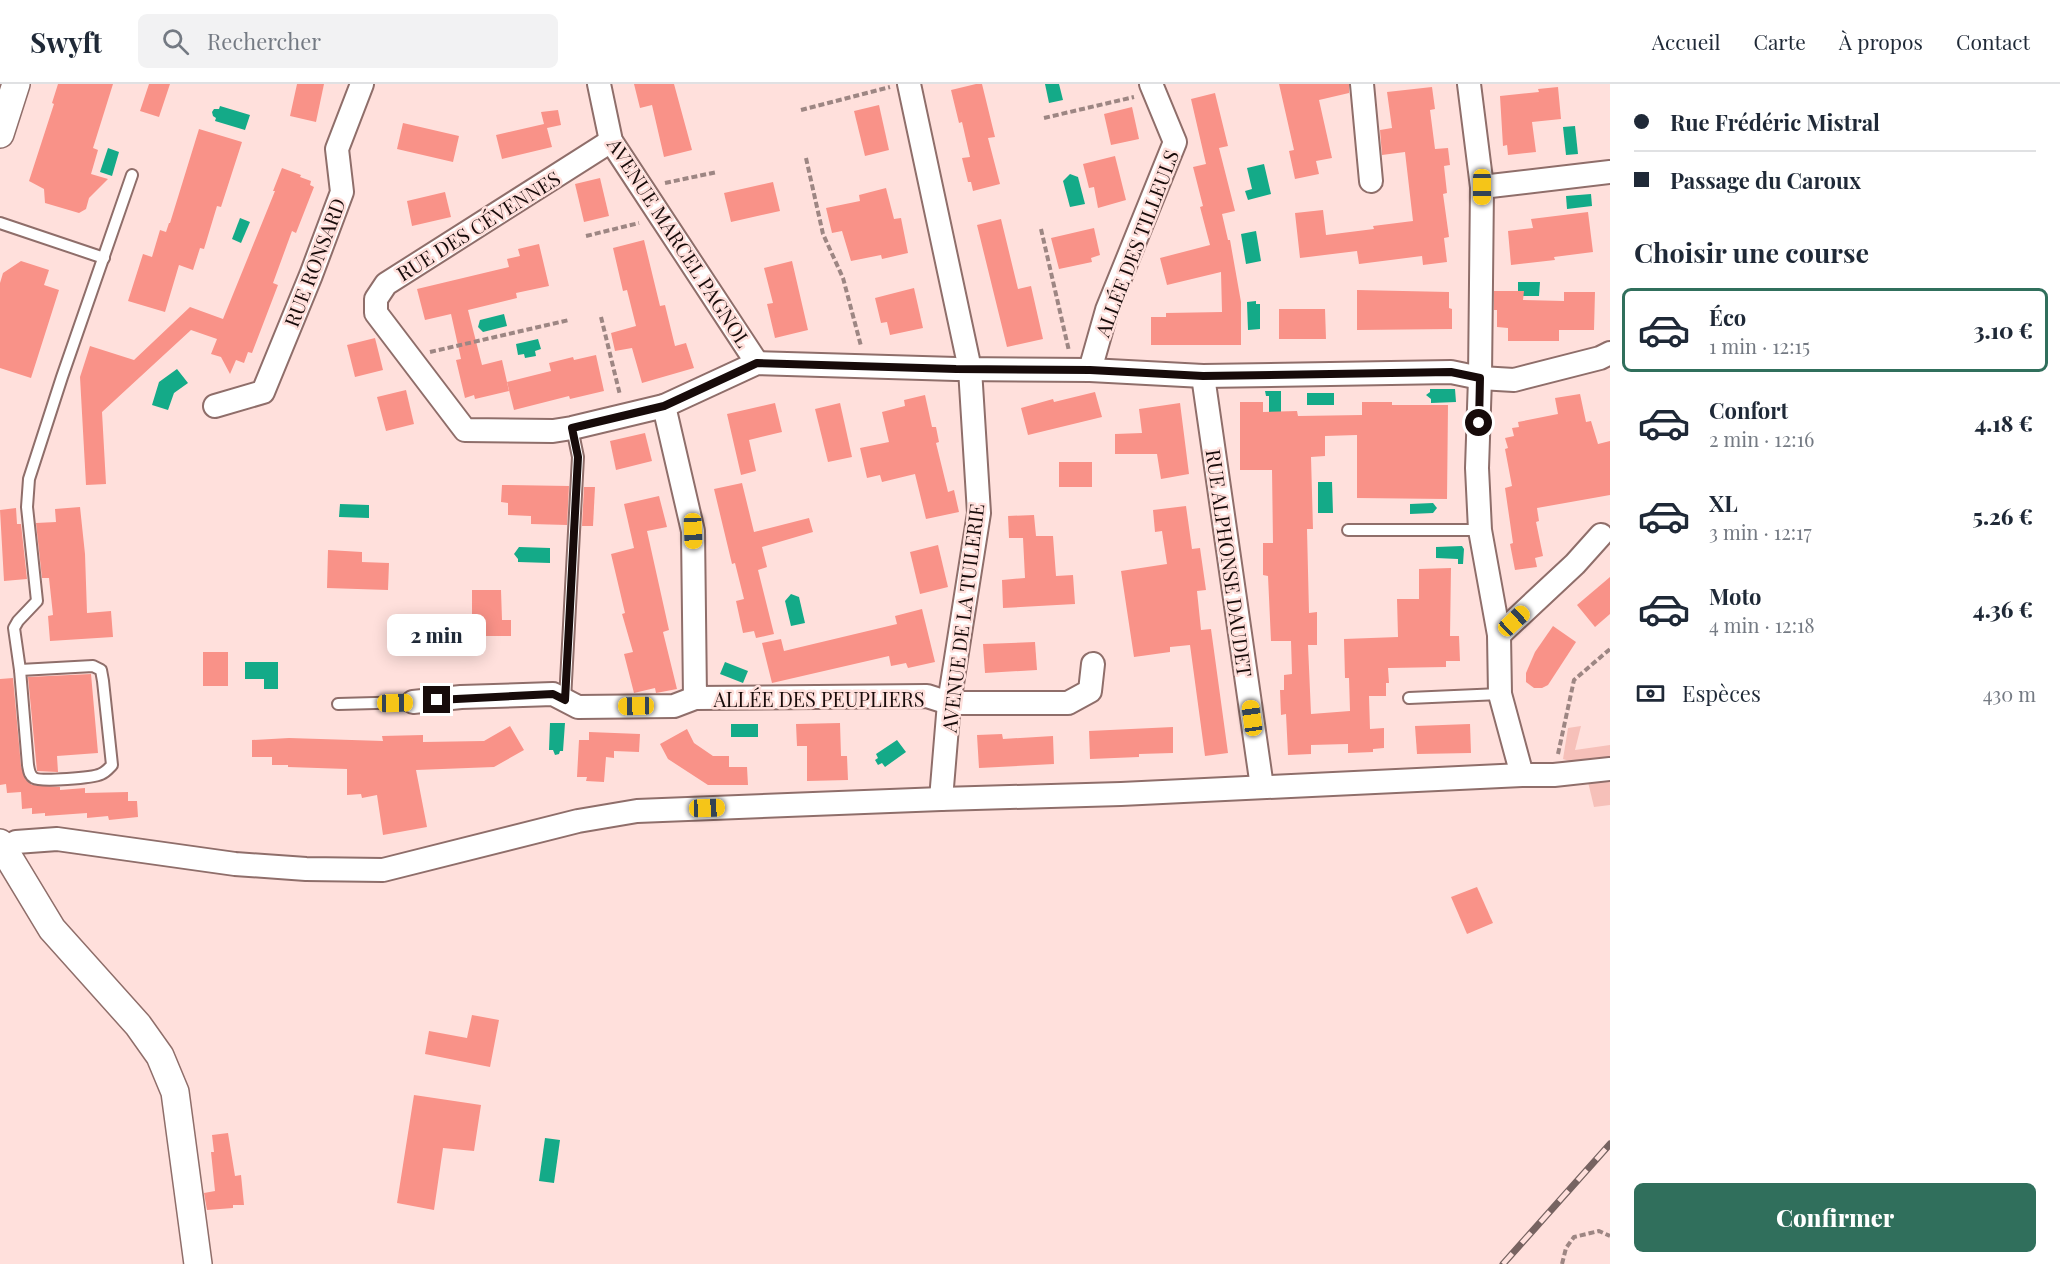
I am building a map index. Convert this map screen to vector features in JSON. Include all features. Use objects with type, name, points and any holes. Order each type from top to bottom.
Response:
[{"type":"street","points":[[0,134],[16,84]]},
{"type":"street","name":"RUE RONSARD","points":[[215,406],[263,392],[342,192],[337,149],[362,84]]},
{"type":"street","name":"AVENUE MARCEL PAGNOL","points":[[599,84],[611,141],[757,363]]},
{"type":"street","name":"AVENUE DE LA TUILERIE","points":[[909,84],[970,369],[979,513],[949,703],[941,799]]},
{"type":"street","points":[[1362,84],[1371,181]]},
{"type":"street","points":[[1469,84],[1482,187],[1477,468],[1480,530],[1499,635],[1500,694],[1522,775]]},
{"type":"street","name":"ALLÉE DES TILLEULS","points":[[1081,370],[1175,142],[1152,88]]},
{"type":"street","name":"RUE DES CÉVENNES","points":[[611,141],[386,284],[376,299],[376,313],[465,430],[553,431],[572,428],[664,406],[757,363],[1081,370],[1203,376],[1451,372],[1480,378],[1514,380],[1600,358],[1610,353]]},
{"type":"street","points":[[1482,187],[1610,172]]},
{"type":"street","name":"RUE ALPHONSE DAUDET","points":[[1203,376],[1262,787]]},
{"type":"street","name":"ALLÉE DES PEUPLIERS","points":[[664,406],[693,531],[695,698],[927,696],[949,703],[1068,703],[1090,691],[1094,664]]},
{"type":"street","points":[[1499,635],[1575,564],[1601,535]]},
{"type":"street","points":[[414,702],[461,697],[553,694],[578,707],[674,706],[695,698]]},
{"type":"street","points":[[198,1264],[175,1092],[160,1056],[138,1025],[52,928],[2,846],[16,842],[57,839],[235,864],[306,869],[383,870],[578,821],[637,812],[941,799],[1110,795],[1554,775],[1610,769]]},
{"type":"lane","points":[[20,670],[93,666],[100,670],[104,681],[112,765],[105,773],[75,779],[35,779],[30,775],[14,628],[37,601],[27,507],[29,479],[132,175]]},
{"type":"lane","points":[[0,223],[104,258]]},
{"type":"lane","points":[[565,700],[578,457],[572,428]]},
{"type":"lane","points":[[1348,530],[1480,530]]},
{"type":"lane","points":[[1409,698],[1500,694]]},
{"type":"lane","points":[[338,704],[414,702]]},
{"type":"path","points":[[801,110],[901,84]]},
{"type":"path","points":[[1044,118],[1152,88]]},
{"type":"path","points":[[806,158],[823,234],[843,278],[866,367]]},
{"type":"path","points":[[642,189],[717,172]]},
{"type":"path","points":[[586,236],[660,217]]},
{"type":"path","points":[[1041,229],[1081,370]]},
{"type":"path","points":[[601,317],[625,414]]},
{"type":"path","points":[[409,357],[569,320]]},
{"type":"path","points":[[1554,775],[1574,680],[1610,649]]},
{"type":"path","points":[[1562,1264],[1566,1248],[1574,1237],[1599,1231],[1610,1236]]},
{"type":"shaded area","points":[[1045,84],[1059,84],[1063,100],[1049,103]]},
{"type":"shaded area","points":[[220,106],[250,115],[245,130],[215,121],[216,118],[212,112]]},
{"type":"shaded area","points":[[1575,126],[1578,154],[1566,155],[1563,127]]},
{"type":"shaded area","points":[[108,148],[119,152],[112,176],[100,172]]},
{"type":"shaded area","points":[[1264,164],[1271,194],[1248,200],[1245,191],[1252,189],[1247,168]]},
{"type":"shaded area","points":[[1070,174],[1078,177],[1085,204],[1070,207],[1063,181]]},
{"type":"shaded area","points":[[1591,194],[1592,206],[1567,209],[1566,196]]},
{"type":"shaded area","points":[[240,218],[250,222],[241,243],[232,239]]},
{"type":"shaded area","points":[[1256,231],[1261,261],[1246,264],[1241,234]]},
{"type":"shaded area","points":[[1518,282],[1540,282],[1539,296],[1518,296]]},
{"type":"shaded area","points":[[1256,301],[1256,304],[1260,304],[1260,329],[1248,330],[1247,302]]},
{"type":"shaded area","points":[[504,314],[507,326],[483,332],[478,327],[480,320]]},
{"type":"shaded area","points":[[538,339],[541,349],[535,351],[536,356],[525,358],[524,354],[518,355],[516,344]]},
{"type":"shaded area","points":[[177,369],[188,383],[174,393],[168,410],[152,405],[159,382]]},
{"type":"shaded area","points":[[1430,389],[1455,389],[1456,402],[1431,403],[1431,399],[1426,395]]},
{"type":"shaded area","points":[[1265,391],[1281,391],[1281,416],[1269,416],[1269,396],[1266,396]]},
{"type":"shaded area","points":[[1307,393],[1334,393],[1334,405],[1307,405]]},
{"type":"shaded area","points":[[1318,482],[1332,482],[1333,513],[1318,513]]},
{"type":"shaded area","points":[[1433,503],[1437,508],[1433,513],[1410,514],[1410,504]]},
{"type":"shaded area","points":[[340,504],[369,505],[369,518],[339,517]]},
{"type":"shaded area","points":[[1462,546],[1464,549],[1463,564],[1458,564],[1458,559],[1436,558],[1436,547]]},
{"type":"shaded area","points":[[519,547],[550,548],[550,563],[518,562],[514,554]]},
{"type":"shaded area","points":[[791,594],[799,597],[805,623],[791,626],[785,601]]},
{"type":"shaded area","points":[[245,662],[278,662],[278,689],[264,689],[264,679],[245,679]]},
{"type":"shaded area","points":[[725,662],[748,671],[743,683],[720,674]]},
{"type":"shaded area","points":[[550,723],[565,723],[563,751],[555,755],[553,750],[549,750]]},
{"type":"shaded area","points":[[731,724],[758,724],[758,737],[731,737]]},
{"type":"shaded area","points":[[1581,726],[1575,750],[1610,745],[1610,760],[1576,763],[1563,759],[1568,728]]},
{"type":"shaded area","points":[[897,740],[906,752],[885,767],[882,763],[878,765],[875,760],[878,758],[876,754]]},
{"type":"shaded area","points":[[1610,780],[1610,805],[1594,807],[1588,782]]},
{"type":"shaded area","points":[[545,1138],[560,1140],[554,1183],[539,1181]]},
{"type":"building","points":[[58,84],[113,84],[93,148],[98,150],[91,174],[108,179],[89,198],[86,209],[79,213],[45,203],[44,189],[29,181],[54,104],[52,103]]},
{"type":"building","points":[[149,84],[170,84],[159,117],[140,111]]},
{"type":"building","points":[[297,84],[324,84],[316,122],[290,116]]},
{"type":"building","points":[[634,84],[674,84],[692,150],[664,157],[652,105],[640,108]]},
{"type":"building","points":[[982,84],[995,137],[988,138],[1000,184],[973,191],[971,182],[968,182],[962,158],[970,157],[962,122],[959,123],[951,90]]},
{"type":"building","points":[[1279,84],[1349,84],[1349,93],[1319,100],[1332,158],[1316,161],[1319,174],[1295,179],[1289,151],[1294,150]]},
{"type":"building","points":[[1432,87],[1435,109],[1430,110],[1435,149],[1448,148],[1450,165],[1444,166],[1447,193],[1443,194],[1449,237],[1444,238],[1447,262],[1423,265],[1422,256],[1359,264],[1357,251],[1300,258],[1295,213],[1323,210],[1326,235],[1413,221],[1405,152],[1382,155],[1380,130],[1392,128],[1387,92]]},
{"type":"building","points":[[1558,87],[1561,119],[1532,122],[1536,152],[1508,155],[1507,145],[1503,146],[1500,96],[1539,92],[1538,89]]},
{"type":"building","points":[[1215,93],[1228,146],[1219,148],[1235,211],[1222,214],[1228,240],[1230,240],[1241,302],[1241,345],[1151,345],[1151,317],[1166,317],[1166,313],[1222,312],[1221,272],[1167,285],[1160,258],[1210,245],[1193,167],[1206,164],[1191,99]]},
{"type":"building","points":[[879,105],[889,150],[865,156],[854,111]]},
{"type":"building","points":[[1132,107],[1139,139],[1111,145],[1104,114]]},
{"type":"building","points":[[558,110],[561,125],[547,128],[552,147],[502,159],[496,135],[544,124],[541,112]]},
{"type":"building","points":[[403,123],[459,136],[453,162],[397,149]]},
{"type":"building","points":[[199,129],[242,142],[221,207],[217,206],[204,249],[200,248],[193,270],[179,265],[165,312],[128,301],[143,254],[152,257],[160,230],[166,232],[170,223]]},
{"type":"building","points":[[1115,156],[1126,200],[1098,208],[1094,187],[1089,188],[1083,164]]},
{"type":"building","points":[[282,168],[301,175],[300,177],[311,181],[310,185],[314,187],[296,233],[292,231],[273,283],[278,285],[252,353],[248,352],[244,363],[236,360],[230,374],[221,357],[211,354],[217,339],[191,330],[102,412],[106,484],[86,485],[80,377],[90,346],[134,360],[190,307],[223,319],[275,191],[273,191]]},
{"type":"building","points":[[600,178],[609,216],[584,222],[575,184]]},
{"type":"building","points":[[773,182],[780,211],[731,222],[724,193]]},
{"type":"building","points":[[886,188],[894,219],[901,218],[908,253],[882,259],[881,255],[851,261],[842,231],[832,233],[826,208],[860,201],[859,195]]},
{"type":"building","points":[[445,192],[451,217],[412,226],[407,201]]},
{"type":"building","points":[[1588,212],[1593,252],[1554,257],[1555,260],[1511,265],[1508,231],[1533,228],[1531,219]]},
{"type":"building","points":[[1001,219],[1018,289],[1031,286],[1043,339],[1007,347],[977,225]]},
{"type":"building","points":[[1094,228],[1100,255],[1091,258],[1092,262],[1059,269],[1051,238]]},
{"type":"building","points":[[644,240],[660,306],[665,305],[675,346],[686,343],[694,368],[642,383],[632,348],[615,351],[611,333],[636,326],[627,290],[623,291],[613,248]]},
{"type":"building","points":[[539,244],[549,286],[516,293],[517,298],[468,310],[482,365],[502,360],[509,391],[475,399],[474,395],[465,398],[456,360],[461,359],[451,314],[425,320],[417,289],[509,267],[507,259],[520,256],[518,249]]},
{"type":"building","points":[[21,261],[49,270],[44,285],[59,290],[31,378],[0,368],[0,283],[3,273]]},
{"type":"building","points":[[792,261],[808,330],[775,338],[767,304],[773,303],[764,268]]},
{"type":"building","points":[[914,288],[923,328],[890,335],[887,322],[881,323],[875,298]]},
{"type":"building","points":[[1357,290],[1449,292],[1452,329],[1357,330]]},
{"type":"building","points":[[1494,291],[1524,291],[1523,300],[1564,301],[1564,292],[1595,292],[1594,330],[1559,330],[1559,341],[1508,341],[1508,328],[1497,327]]},
{"type":"building","points":[[1279,309],[1325,309],[1326,339],[1279,339]]},
{"type":"building","points":[[375,338],[383,370],[355,377],[347,345]]},
{"type":"building","points":[[596,355],[604,391],[570,399],[569,396],[514,410],[507,382],[551,371],[549,363],[573,357],[574,360]]},
{"type":"building","points":[[406,390],[414,424],[386,431],[377,397]]},
{"type":"building","points":[[1095,392],[1102,417],[1028,435],[1021,408],[1053,399],[1054,402]]},
{"type":"building","points":[[1580,394],[1586,422],[1591,421],[1598,444],[1610,441],[1610,495],[1537,508],[1539,521],[1536,522],[1543,556],[1535,558],[1537,567],[1515,570],[1510,544],[1513,543],[1505,488],[1512,486],[1505,438],[1514,436],[1512,428],[1519,427],[1518,422],[1558,414],[1555,398]]},
{"type":"building","points":[[925,395],[932,427],[936,427],[939,442],[936,443],[948,492],[954,490],[959,512],[926,519],[915,474],[882,482],[880,475],[867,478],[860,448],[889,442],[882,412],[905,406],[904,400]]},
{"type":"building","points":[[1240,402],[1263,402],[1263,412],[1297,411],[1298,416],[1362,415],[1362,402],[1392,402],[1392,405],[1448,405],[1447,499],[1357,498],[1357,435],[1325,436],[1325,456],[1311,457],[1313,529],[1307,529],[1309,613],[1317,612],[1317,645],[1308,645],[1311,714],[1350,711],[1349,678],[1345,678],[1344,639],[1398,637],[1397,599],[1419,599],[1419,569],[1451,568],[1450,636],[1459,636],[1460,661],[1446,661],[1446,667],[1388,668],[1389,683],[1386,683],[1386,696],[1369,696],[1370,729],[1384,728],[1384,748],[1373,749],[1373,752],[1348,753],[1348,744],[1311,745],[1311,754],[1288,755],[1286,714],[1281,715],[1280,690],[1284,690],[1284,675],[1292,674],[1291,641],[1271,641],[1268,576],[1263,575],[1263,543],[1273,543],[1272,470],[1240,470]]},
{"type":"building","points":[[775,403],[782,432],[749,440],[756,471],[741,475],[727,414]]},
{"type":"building","points":[[840,403],[852,457],[828,462],[815,409]]},
{"type":"building","points":[[1180,403],[1189,474],[1161,479],[1157,454],[1115,454],[1115,434],[1142,433],[1139,409]]},
{"type":"building","points":[[645,433],[652,461],[616,470],[610,441]]},
{"type":"building","points":[[1059,462],[1092,462],[1092,487],[1059,487]]},
{"type":"building","points":[[742,483],[754,532],[809,518],[813,532],[762,547],[767,567],[758,570],[774,634],[756,638],[754,631],[743,633],[736,601],[744,599],[735,563],[732,564],[714,489]]},
{"type":"building","points":[[502,485],[569,486],[567,525],[531,524],[531,516],[508,515],[508,503],[501,502]]},
{"type":"building","points":[[584,487],[595,487],[593,526],[582,526]]},
{"type":"building","points":[[659,496],[667,527],[647,531],[669,630],[663,632],[677,689],[656,693],[655,688],[634,693],[624,654],[633,652],[622,614],[625,613],[611,554],[634,548],[624,504]]},
{"type":"building","points":[[1186,506],[1192,549],[1200,548],[1206,590],[1197,591],[1201,630],[1211,629],[1228,753],[1205,756],[1190,645],[1170,647],[1170,652],[1134,657],[1121,571],[1167,564],[1162,531],[1155,532],[1153,510]]},
{"type":"building","points":[[80,507],[85,554],[87,613],[111,611],[113,637],[50,641],[48,616],[53,615],[49,578],[42,578],[36,523],[56,522],[55,509]]},
{"type":"building","points":[[16,508],[17,524],[21,524],[27,579],[4,581],[0,510]]},
{"type":"building","points":[[1034,515],[1036,536],[1053,536],[1056,576],[1073,575],[1075,604],[1003,608],[1002,580],[1025,578],[1023,538],[1009,538],[1008,516]]},
{"type":"building","points":[[938,545],[948,587],[920,594],[910,552]]},
{"type":"building","points":[[328,550],[362,552],[362,562],[389,563],[388,590],[327,588]]},
{"type":"building","points":[[1610,577],[1610,614],[1595,627],[1577,605]]},
{"type":"building","points":[[472,590],[501,590],[502,620],[511,620],[511,636],[472,636]]},
{"type":"building","points":[[922,609],[935,662],[908,668],[906,663],[891,666],[889,656],[772,683],[762,643],[781,639],[784,651],[897,624],[895,616]]},
{"type":"building","points":[[1553,626],[1576,642],[1548,685],[1534,688],[1526,682],[1526,673],[1535,652]]},
{"type":"building","points":[[1035,642],[1037,670],[985,673],[983,644]]},
{"type":"building","points":[[203,652],[228,652],[228,686],[203,686]]},
{"type":"building","points":[[91,674],[98,753],[57,756],[58,772],[37,771],[28,677]]},
{"type":"building","points":[[13,678],[21,766],[26,780],[32,785],[60,787],[60,790],[85,788],[85,793],[128,792],[128,801],[137,801],[138,817],[109,820],[108,816],[87,818],[87,813],[45,816],[45,813],[32,814],[32,808],[22,809],[21,792],[7,793],[6,784],[0,785],[0,679]]},
{"type":"building","points":[[840,723],[841,756],[847,756],[848,780],[807,781],[807,746],[797,746],[796,724]]},
{"type":"building","points":[[1470,724],[1471,753],[1417,754],[1415,726]]},
{"type":"building","points":[[510,726],[524,750],[494,767],[416,770],[427,827],[383,835],[377,795],[362,798],[361,794],[347,795],[347,769],[272,765],[272,757],[252,757],[252,740],[289,738],[383,741],[382,736],[423,735],[423,742],[484,741]]},
{"type":"building","points":[[1173,727],[1173,753],[1090,759],[1089,731]]},
{"type":"building","points":[[687,729],[694,743],[713,756],[729,756],[729,767],[747,767],[748,785],[708,785],[668,759],[660,744]]},
{"type":"building","points":[[589,732],[640,734],[639,752],[614,751],[614,758],[606,757],[604,782],[586,781],[587,777],[577,777],[579,740],[589,740]]},
{"type":"building","points":[[1002,734],[1003,739],[1053,736],[1054,764],[979,768],[977,735]]},
{"type":"building","points":[[1477,887],[1493,923],[1467,934],[1451,897]]},
{"type":"building","points":[[472,1015],[499,1020],[490,1067],[425,1054],[429,1031],[467,1038]]},
{"type":"building","points":[[414,1095],[481,1105],[474,1151],[443,1148],[434,1210],[397,1203]]},
{"type":"building","points":[[228,1133],[235,1176],[241,1175],[244,1205],[207,1210],[204,1193],[215,1191],[211,1152],[214,1152],[212,1135]]},
{"type":"railway","points":[[1503,1264],[1610,1144]]},
{"type":"route","points":[[437,700],[553,694],[565,700],[578,457],[572,428],[664,406],[757,363],[956,369],[1090,370],[1203,376],[1451,372],[1480,378],[1479,423]]}]
